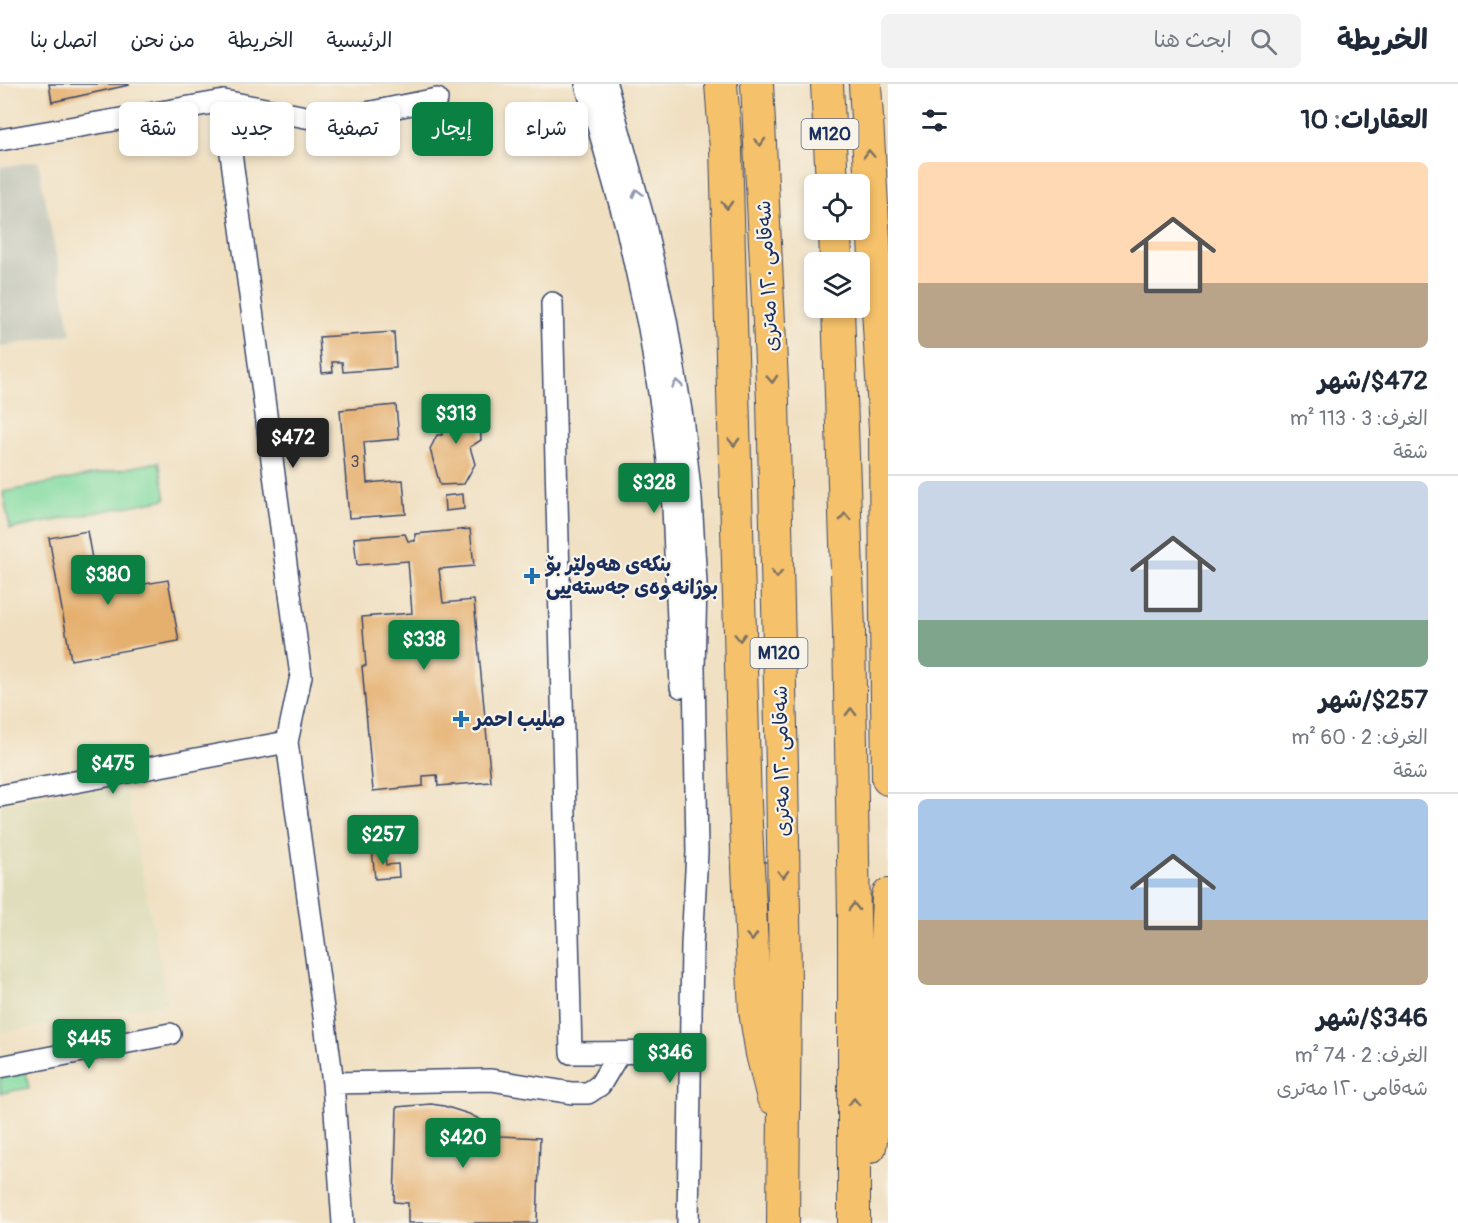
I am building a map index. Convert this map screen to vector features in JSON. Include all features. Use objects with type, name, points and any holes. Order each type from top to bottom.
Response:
[{"type":"highway","points":[[721,84],[726,148],[745,804],[755,1011],[764,1064],[784,1136]]},
{"type":"highway","name":"شەقامی ١٢٠ مەتری","points":[[757,84],[773,402],[782,768],[785,984],[783,1223]]},
{"type":"highway","name":"M120","points":[[827,84],[832,174]]},
{"type":"highway","points":[[865,84],[885,430]]},
{"type":"highway","points":[[838,318],[849,619],[853,856],[854,1216]]},
{"type":"highway","points":[[888,363],[885,430],[888,779]]},
{"type":"highway","points":[[854,1216],[871,1144],[880,1079],[888,895]]},
{"type":"street","points":[[586,84],[629,240],[649,328],[664,426],[673,507],[681,672],[685,854],[692,945]]},
{"type":"street","points":[[606,84],[644,221],[666,320],[682,417],[691,499],[696,583],[694,668],[697,852],[692,945],[688,1223]]},
{"type":"street","points":[[0,140],[224,101],[326,121],[437,99]]},
{"type":"street","points":[[224,101],[301,676],[287,742],[333,1083],[343,1223]]},
{"type":"street","points":[[552,303],[571,1053],[690,1052]]},
{"type":"street","points":[[0,796],[287,742]]},
{"type":"street","points":[[0,1067],[170,1034]]},
{"type":"street","points":[[333,1083],[491,1080],[588,1093],[600,1085],[619,1053]]},
{"type":"shaded area","points":[[38,161],[71,334],[0,347],[0,167]]},
{"type":"shaded area","points":[[124,781],[168,1003],[0,1033],[0,805]]},
{"type":"green space","points":[[159,462],[166,499],[10,529],[3,492]]},
{"type":"green space","points":[[25,1069],[29,1088],[0,1093],[0,1073]]},
{"type":"building","points":[[49,84],[128,84],[129,85],[52,102]]},
{"type":"building","points":[[394,332],[396,368],[343,372],[342,362],[332,362],[333,372],[322,373],[319,337]]},
{"type":"building","points":[[396,405],[399,439],[364,442],[367,483],[403,480],[406,514],[349,518],[340,410]]},
{"type":"building","points":[[474,408],[480,423],[481,440],[470,447],[475,464],[464,484],[440,485],[430,449],[437,435],[442,435],[441,409]]},
{"type":"building","points":[[463,494],[464,509],[445,511],[444,496]]},
{"type":"building","points":[[470,529],[474,566],[439,569],[443,603],[474,600],[491,782],[438,786],[437,775],[423,776],[423,786],[373,791],[362,666],[366,666],[362,617],[412,613],[408,561],[357,565],[354,538],[405,534],[408,541],[415,541],[415,534]]},
{"type":"building","points":[[87,531],[98,592],[168,580],[179,641],[71,660],[49,538]]},
{"type":"building","points":[[384,848],[386,865],[398,864],[399,877],[375,879],[372,849]]},
{"type":"building","points":[[431,1104],[469,1114],[481,1120],[500,1136],[540,1138],[537,1223],[408,1223],[408,1203],[394,1202],[397,1107]]},
{"type":"place","name":"بنکەی هەولێر بۆ بوژانەوەی جەستەییی","points":[[532,576]]},
{"type":"place","name":"صلیب احمر","points":[[461,719]]}]
